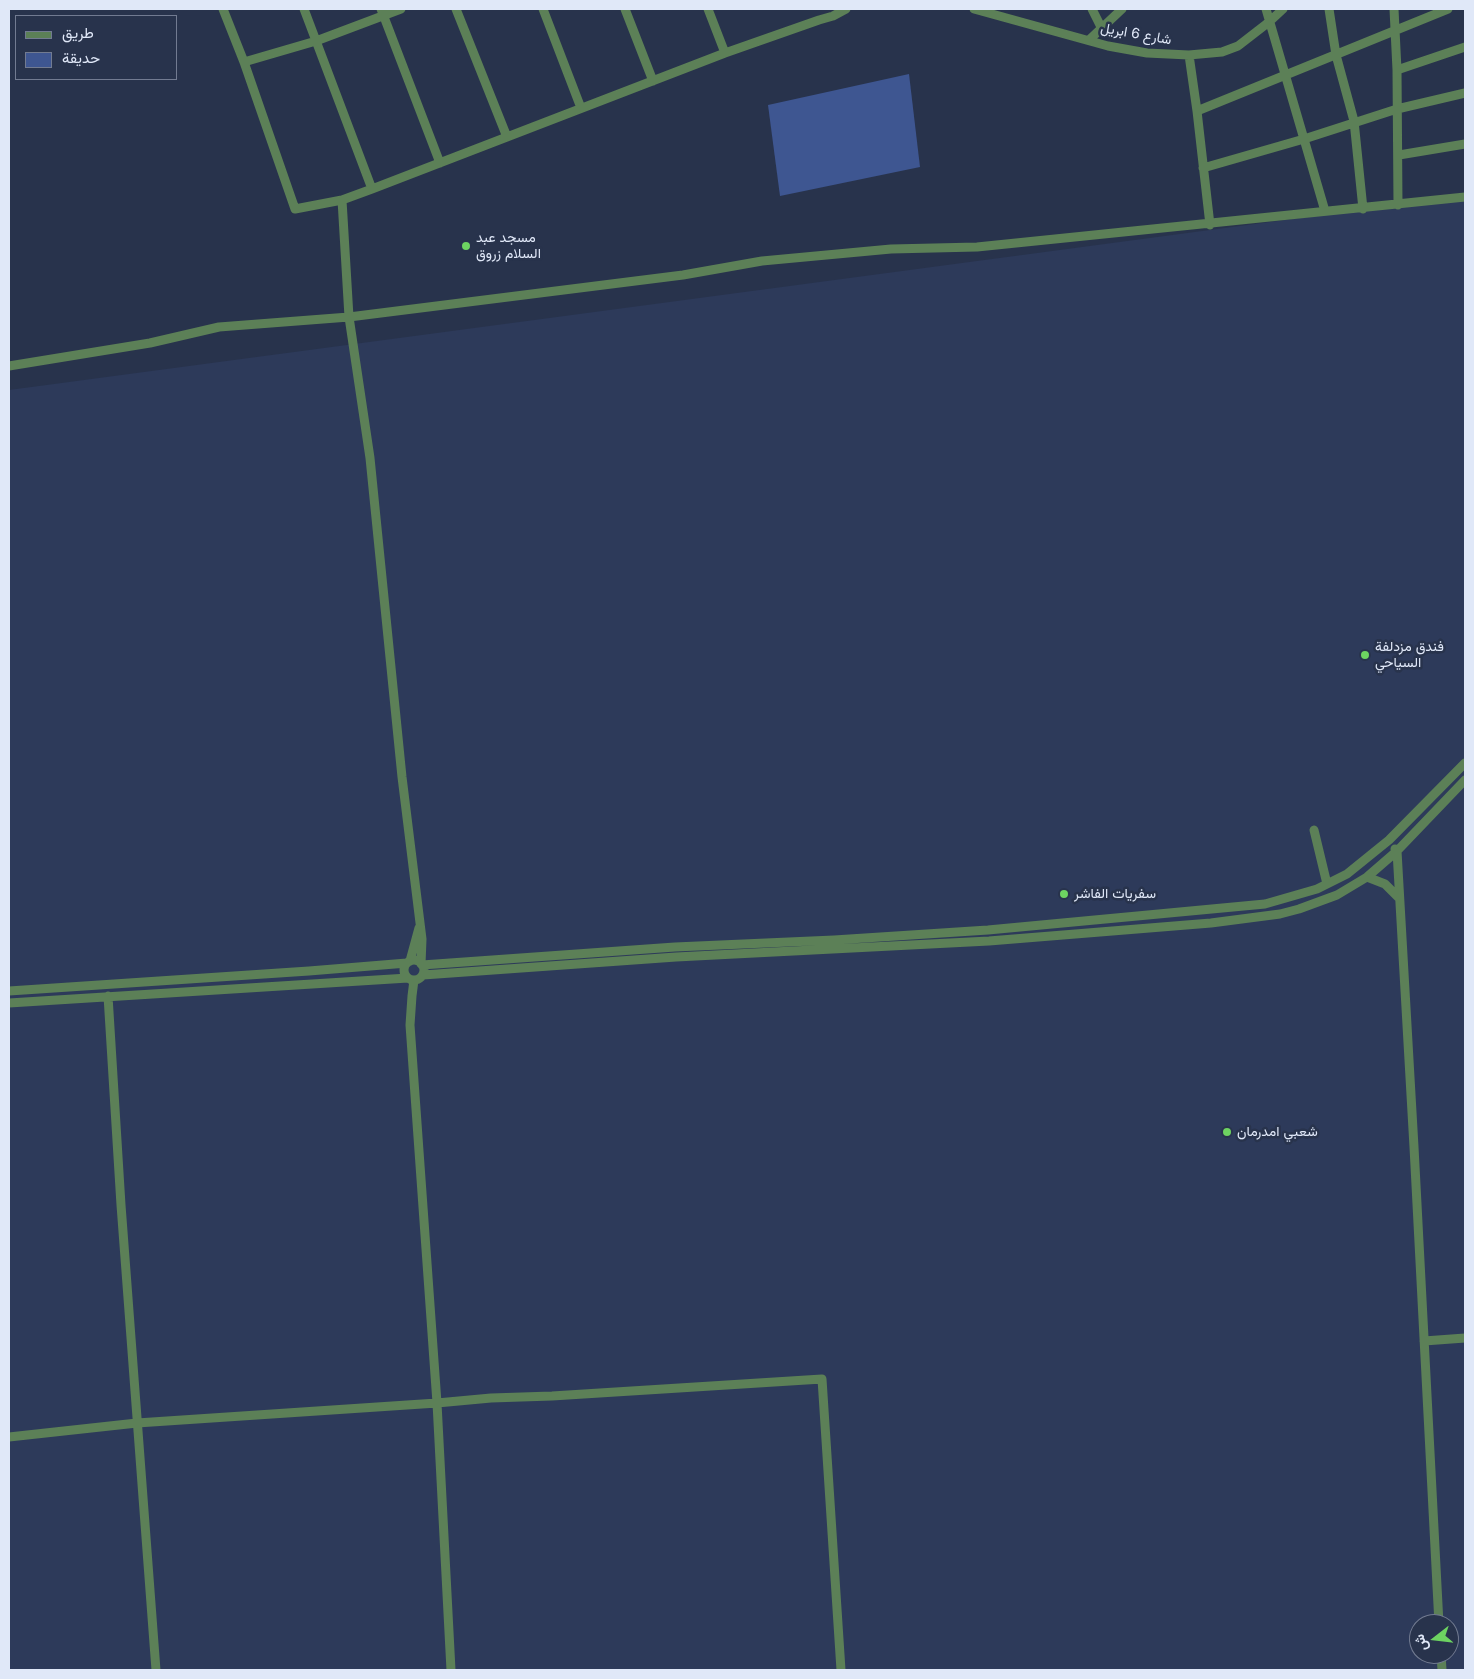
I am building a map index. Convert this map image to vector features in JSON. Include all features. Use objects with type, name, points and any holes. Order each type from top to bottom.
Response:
[{"type":"street","points":[[223,9],[244,62],[295,209],[342,200],[725,53],[833,16],[846,9]]},
{"type":"street","points":[[304,9],[372,189]]},
{"type":"street","points":[[244,62],[316,42],[382,12],[401,9]]},
{"type":"street","points":[[456,9],[507,137]]},
{"type":"street","points":[[543,9],[581,108]]},
{"type":"street","points":[[625,9],[653,81]]},
{"type":"street","points":[[708,9],[725,53]]},
{"type":"street","points":[[1092,9],[1101,27]]},
{"type":"street","points":[[1089,40],[1122,9]]},
{"type":"street","points":[[1266,9],[1284,77],[1325,211]]},
{"type":"street","name":"شارع 6 ابريل","points":[[980,10],[1108,46],[1146,53],[1189,55],[1229,50],[1248,39],[1283,9]]},
{"type":"street","points":[[1329,9],[1336,55],[1354,121],[1363,209]]},
{"type":"street","points":[[1394,9],[1399,155],[1398,205]]},
{"type":"street","points":[[1197,111],[1448,9]]},
{"type":"street","points":[[819,20],[832,10]]},
{"type":"street","points":[[382,12],[440,163]]},
{"type":"street","points":[[1397,70],[1465,47]]},
{"type":"street","points":[[1189,55],[1210,224]]},
{"type":"street","points":[[1203,168],[1304,139],[1354,121],[1465,92]]},
{"type":"street","points":[[1399,155],[1465,144]]},
{"type":"street","points":[[9,366],[150,342],[219,327],[349,317],[666,277],[762,261],[891,249],[977,247],[1325,211],[1363,209],[1465,197]]},
{"type":"street","points":[[342,200],[349,317],[370,458],[402,777],[422,947],[423,975]]},
{"type":"street","points":[[9,991],[309,971],[418,961],[422,964],[600,952],[865,938],[1036,926],[1265,904],[1328,884],[1352,869],[1389,840],[1465,763]]},
{"type":"street","points":[[9,1003],[411,979],[423,975],[676,957],[891,947],[1037,937],[1280,914],[1337,895],[1367,877],[1397,851],[1465,780]]},
{"type":"street","points":[[1314,830],[1328,884]]},
{"type":"street","points":[[1389,840],[1397,851],[1438,1614]]},
{"type":"street","points":[[1367,877],[1385,884],[1399,898]]},
{"type":"street","points":[[419,925],[408,962],[404,969],[411,979],[410,1025],[438,1404],[451,1670]]},
{"type":"street","points":[[1036,926],[1037,937]]},
{"type":"street","points":[[600,952],[600,963]]},
{"type":"street","points":[[108,996],[156,1670]]},
{"type":"street","points":[[1424,1341],[1465,1338]]},
{"type":"street","points":[[9,1437],[137,1423],[438,1404],[491,1398],[822,1379],[841,1670]]},
{"type":"shaded area","points":[[1465,196],[1465,1670],[9,1670],[9,390]]},
{"type":"green space","points":[[909,74],[920,167],[780,196],[768,105]]},
{"type":"place","name":"مسجد عبد السلام زروق","points":[[466,246]]},
{"type":"place","name":"فندق مزدلفة السياحي","points":[[1365,655]]},
{"type":"place","name":"سفريات الفاشر","points":[[1064,894]]},
{"type":"place","name":"شعبي امدرمان","points":[[1227,1132]]}]
